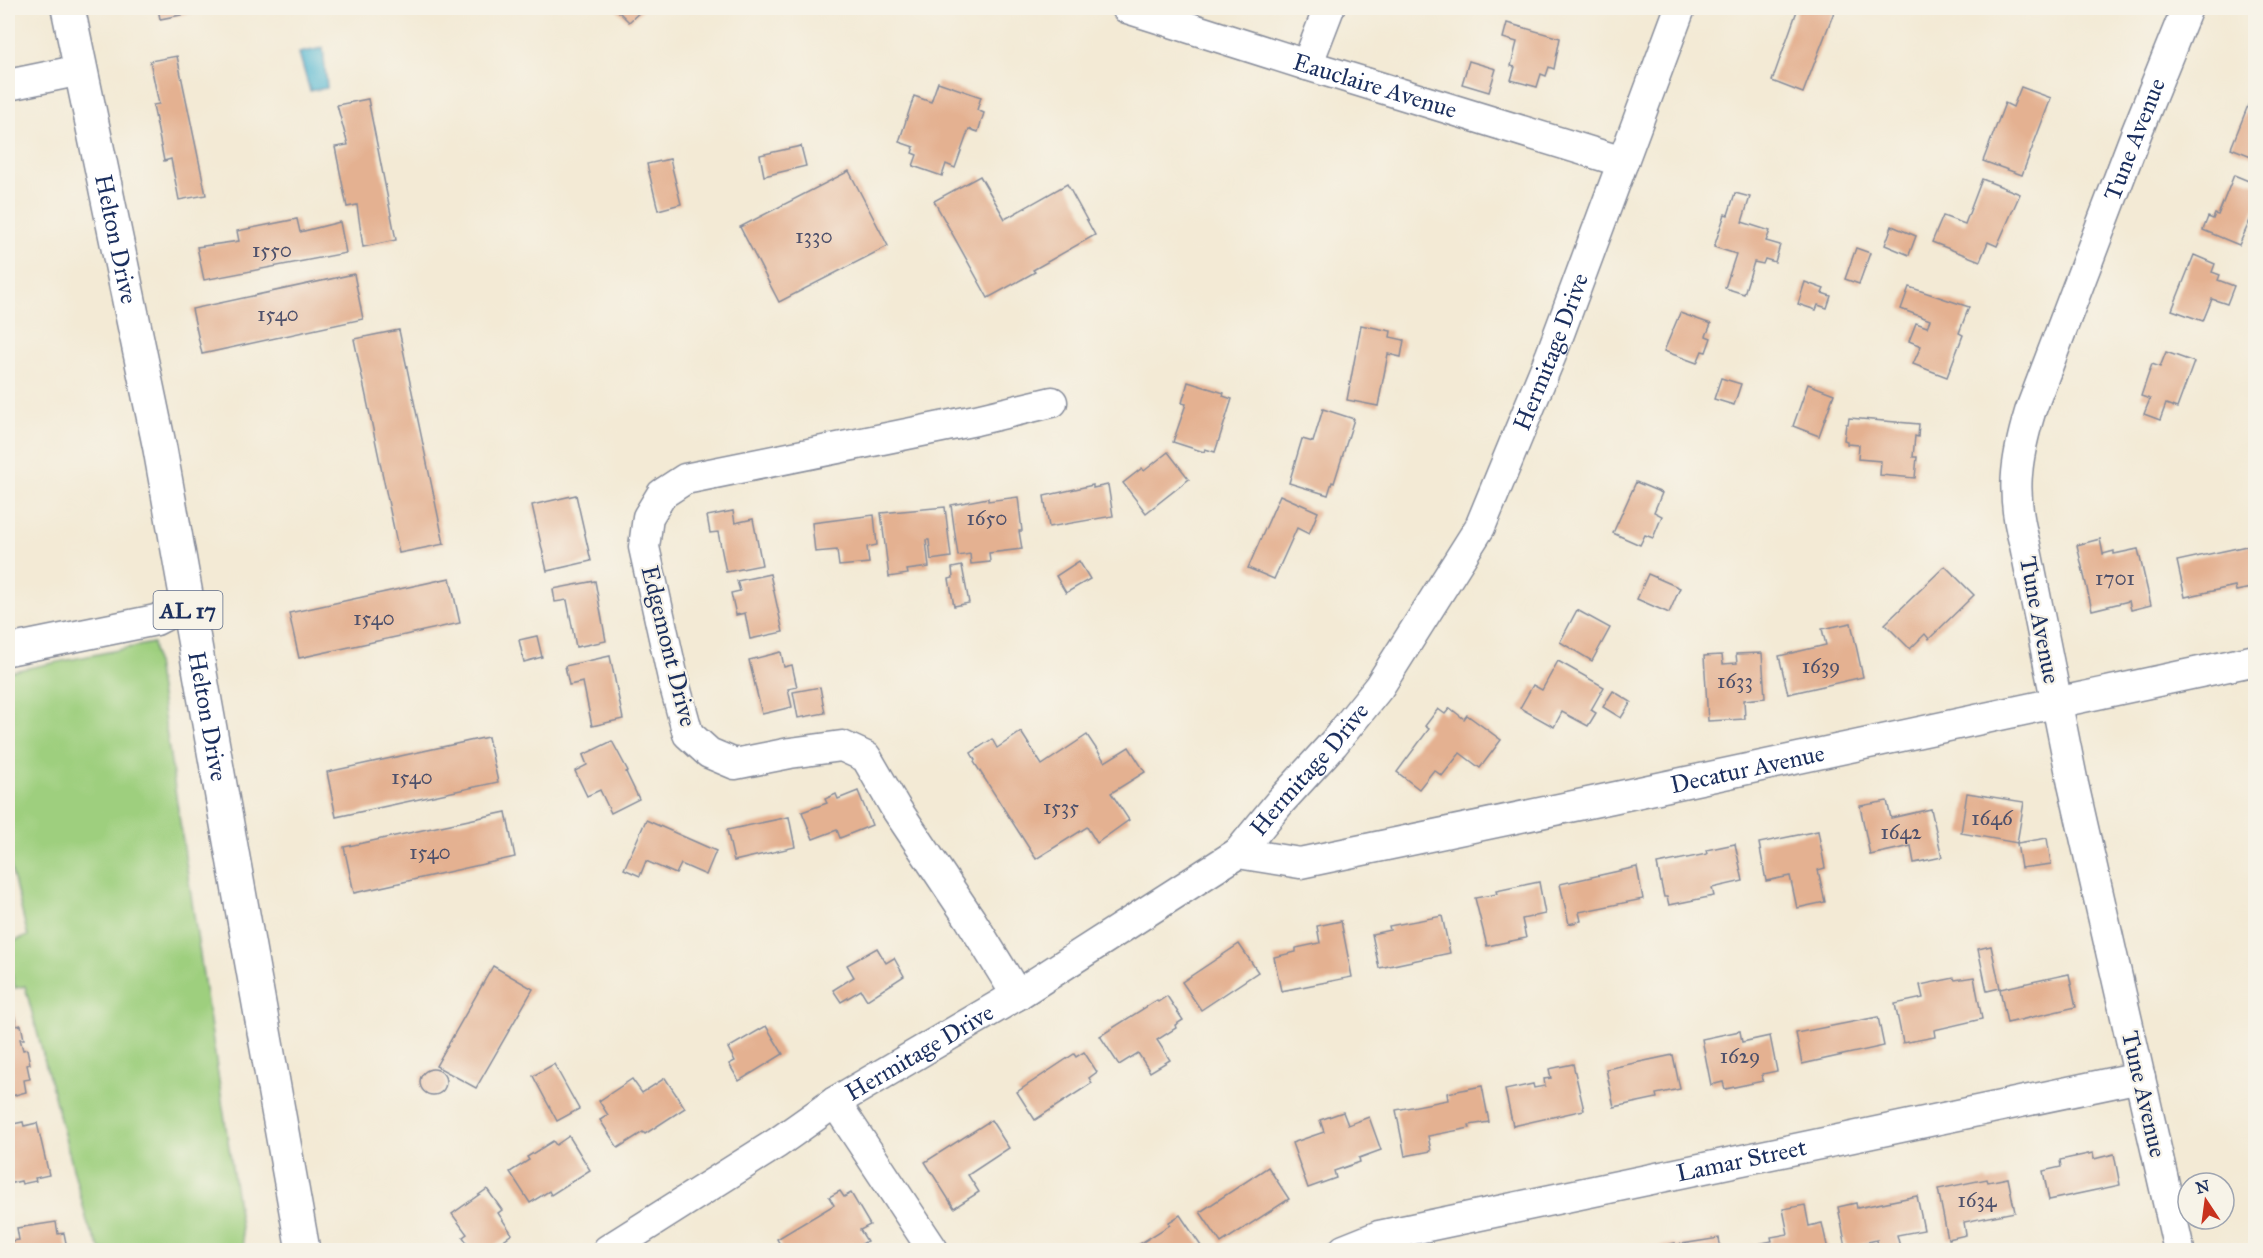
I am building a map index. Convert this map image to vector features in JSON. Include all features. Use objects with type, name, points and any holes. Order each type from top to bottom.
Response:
[{"type":"main road","name":"Helton Drive","points":[[68,8],[158,438],[303,1251]]},
{"type":"street","name":"Eauclaire Avenue","points":[[1127,8],[1307,66],[1623,162]]},
{"type":"street","points":[[1307,66],[1329,8]]},
{"type":"street","name":"Hermitage Drive","points":[[620,1247],[835,1102],[1017,995],[1238,853],[1280,802],[1333,744],[1378,687],[1480,527],[1551,355],[1680,8]]},
{"type":"street","name":"Tune Avenue","points":[[2179,1251],[2073,784],[2018,519],[2015,492],[2018,464],[2030,412],[2136,134],[2187,8]]},
{"type":"street","points":[[8,85],[81,69]]},
{"type":"street","name":"Edgemont Drive","points":[[1017,995],[970,919],[895,807],[866,757],[842,746],[735,764],[708,753],[688,734],[674,684],[644,547],[648,517],[662,494],[685,479],[976,420],[1052,402]]},
{"type":"street","points":[[8,631],[152,602],[187,604]]},
{"type":"street","points":[[8,650],[156,620],[187,604]]},
{"type":"street","name":"Decatur Avenue","points":[[1238,853],[1300,863],[2256,660]]},
{"type":"street","name":"Lamar Street","points":[[1344,1251],[1391,1234],[2140,1077]]},
{"type":"street","points":[[835,1102],[933,1251]]},
{"type":"green space","points":[[153,643],[244,1247],[228,1250],[101,1250],[88,1225],[25,986],[15,988],[8,960],[8,943],[28,936],[8,856],[8,672]]},
{"type":"water","points":[[323,48],[327,88],[310,91],[299,53]]},
{"type":"building","points":[[158,8],[212,8],[212,9],[160,19]]},
{"type":"building","points":[[615,8],[644,8],[629,22]]},
{"type":"building","points":[[1798,8],[1821,8],[1834,12],[1803,93],[1772,81]]},
{"type":"building","points":[[1507,23],[1560,38],[1554,69],[1549,67],[1546,76],[1541,74],[1537,87],[1511,80],[1515,67],[1511,66],[1517,42],[1503,38]]},
{"type":"building","points":[[177,56],[206,195],[179,200],[171,159],[164,161],[153,105],[159,104],[150,61]]},
{"type":"building","points":[[1469,61],[1496,69],[1489,92],[1462,84]]},
{"type":"building","points":[[938,82],[981,97],[977,110],[984,113],[978,132],[969,129],[955,168],[946,164],[942,176],[913,166],[917,155],[912,153],[914,147],[899,142],[914,96],[931,102]]},
{"type":"building","points":[[2021,87],[2051,98],[2022,175],[1983,161],[2005,103],[2013,107]]},
{"type":"building","points":[[2256,92],[2256,158],[2231,148],[2251,98],[2253,99]]},
{"type":"building","points":[[368,99],[396,240],[363,247],[357,205],[347,207],[335,147],[348,145],[337,105]]},
{"type":"building","points":[[801,146],[806,166],[764,176],[760,155]]},
{"type":"building","points":[[670,159],[681,204],[658,210],[647,164]]},
{"type":"building","points":[[849,171],[888,246],[779,302],[740,227]]},
{"type":"building","points":[[2234,175],[2256,184],[2256,207],[2239,245],[2203,230],[2208,217],[2213,219],[2215,214],[2218,215]]},
{"type":"building","points":[[980,176],[1005,219],[1067,184],[1095,235],[988,298],[934,201]]},
{"type":"building","points":[[1982,179],[2020,194],[1997,246],[1988,242],[1980,261],[1932,242],[1943,216],[1965,224]]},
{"type":"building","points":[[1735,193],[1750,197],[1742,222],[1770,231],[1766,241],[1780,245],[1775,262],[1765,259],[1763,264],[1754,262],[1744,294],[1725,288],[1736,254],[1714,247]]},
{"type":"building","points":[[297,219],[300,232],[340,222],[346,253],[204,280],[197,247],[239,241],[237,231]]},
{"type":"building","points":[[1892,226],[1916,236],[1909,255],[1885,245]]},
{"type":"building","points":[[1856,248],[1870,253],[1859,284],[1845,279]]},
{"type":"building","points":[[2194,255],[2215,264],[2212,272],[2220,275],[2218,280],[2234,286],[2227,304],[2212,299],[2203,321],[2172,310]]},
{"type":"building","points":[[354,274],[363,319],[202,354],[192,309]]},
{"type":"building","points":[[1805,282],[1824,289],[1822,293],[1831,296],[1827,308],[1818,305],[1816,310],[1798,304]]},
{"type":"building","points":[[1909,287],[1969,307],[1959,333],[1963,335],[1947,377],[1913,364],[1921,346],[1909,341],[1916,323],[1927,327],[1930,320],[1901,309]]},
{"type":"building","points":[[1680,313],[1711,324],[1706,336],[1711,338],[1706,352],[1702,351],[1697,363],[1664,351]]},
{"type":"building","points":[[1361,325],[1391,331],[1390,337],[1404,340],[1401,357],[1388,354],[1378,406],[1347,400]]},
{"type":"building","points":[[399,330],[444,544],[399,553],[354,339]]},
{"type":"building","points":[[2166,352],[2194,362],[2177,408],[2166,404],[2160,420],[2144,414],[2150,399],[2141,396],[2152,364],[2160,367]]},
{"type":"building","points":[[1721,378],[1741,384],[1734,405],[1714,399]]},
{"type":"building","points":[[1188,382],[1224,393],[1223,396],[1232,399],[1215,452],[1205,449],[1204,452],[1173,442],[1186,404],[1182,403]]},
{"type":"building","points":[[1808,384],[1834,394],[1819,436],[1793,426]]},
{"type":"building","points":[[1323,409],[1354,419],[1328,495],[1289,483],[1302,439],[1313,442]]},
{"type":"building","points":[[1849,418],[1919,424],[1913,457],[1917,457],[1915,478],[1880,475],[1881,461],[1858,459],[1859,445],[1847,444],[1844,440]]},
{"type":"building","points":[[1168,452],[1189,479],[1146,513],[1123,483],[1142,468],[1144,471]]},
{"type":"building","points":[[1636,482],[1662,493],[1654,512],[1662,516],[1653,538],[1645,535],[1640,545],[1613,533]]},
{"type":"building","points":[[1093,485],[1093,488],[1108,485],[1113,516],[1049,527],[1044,496]]},
{"type":"building","points":[[576,495],[591,561],[547,571],[532,505]]},
{"type":"building","points":[[1280,495],[1318,512],[1309,534],[1297,528],[1274,579],[1248,568]]},
{"type":"building","points":[[1018,497],[1022,549],[989,553],[990,562],[971,564],[970,554],[958,556],[951,505],[988,498],[988,501]]},
{"type":"building","points":[[945,507],[951,557],[931,560],[929,540],[926,540],[929,567],[907,570],[908,574],[889,577],[881,513]]},
{"type":"building","points":[[733,511],[735,523],[753,519],[762,565],[726,572],[718,532],[710,533],[707,516]]},
{"type":"building","points":[[874,515],[877,545],[867,547],[869,563],[839,566],[837,550],[815,552],[812,523]]},
{"type":"building","points":[[2100,539],[2103,554],[2138,549],[2151,605],[2131,610],[2129,601],[2092,610],[2077,545]]},
{"type":"building","points":[[2256,544],[2256,587],[2236,591],[2235,586],[2185,597],[2177,561]]},
{"type":"building","points":[[1079,561],[1090,579],[1066,593],[1056,576]]},
{"type":"building","points":[[962,566],[969,603],[954,606],[949,579],[953,578],[952,568]]},
{"type":"building","points":[[1945,566],[1974,595],[1929,639],[1925,634],[1910,649],[1885,624]]},
{"type":"building","points":[[770,574],[783,632],[750,639],[745,613],[736,615],[731,593],[740,591],[737,581]]},
{"type":"building","points":[[1648,574],[1680,588],[1669,613],[1637,599]]},
{"type":"building","points":[[450,578],[460,623],[299,658],[289,613]]},
{"type":"building","points":[[595,581],[606,641],[576,647],[567,600],[555,602],[553,589]]},
{"type":"building","points":[[1577,610],[1610,628],[1592,661],[1560,642]]},
{"type":"building","points":[[1851,623],[1863,677],[1788,694],[1779,656],[1826,645],[1822,629]]},
{"type":"building","points":[[537,636],[542,657],[524,662],[519,640]]},
{"type":"building","points":[[781,652],[784,667],[792,665],[797,687],[788,689],[792,707],[762,714],[749,660]]},
{"type":"building","points":[[1762,653],[1765,698],[1744,700],[1745,719],[1708,721],[1704,656],[1722,655],[1723,664],[1737,663],[1736,654]]},
{"type":"building","points":[[610,656],[623,719],[592,726],[583,682],[569,685],[565,666]]},
{"type":"building","points":[[1558,661],[1604,687],[1591,710],[1596,713],[1588,726],[1562,712],[1554,727],[1520,708],[1533,685],[1542,690]]},
{"type":"building","points":[[820,687],[825,713],[798,718],[793,692]]},
{"type":"building","points":[[1613,691],[1631,702],[1621,718],[1603,707]]},
{"type":"building","points":[[1450,708],[1464,719],[1467,715],[1501,740],[1480,768],[1460,753],[1442,776],[1434,770],[1419,789],[1397,772],[1429,729],[1425,726],[1438,709],[1445,714]]},
{"type":"building","points":[[1021,732],[1042,765],[1087,735],[1105,762],[1129,747],[1145,772],[1111,793],[1129,820],[1097,843],[1087,827],[1036,859],[974,762],[971,753],[992,739],[997,748]]},
{"type":"building","points":[[488,737],[498,782],[336,817],[327,772]]},
{"type":"building","points":[[612,741],[628,771],[626,772],[639,799],[611,813],[600,790],[587,796],[575,771],[587,765],[583,755]]},
{"type":"building","points":[[858,791],[872,825],[840,838],[837,830],[813,839],[802,812],[827,803],[825,799],[836,794],[838,799]]},
{"type":"building","points":[[1967,793],[2024,802],[2017,843],[1961,833]]},
{"type":"building","points":[[1887,801],[1891,818],[1931,809],[1942,857],[1914,863],[1911,846],[1870,855],[1860,806]]},
{"type":"building","points":[[506,812],[515,857],[354,893],[344,847]]},
{"type":"building","points":[[789,817],[795,847],[734,861],[727,830]]},
{"type":"building","points":[[646,820],[716,851],[706,875],[681,864],[676,874],[646,861],[640,876],[624,869]]},
{"type":"building","points":[[1818,831],[1825,868],[1818,870],[1825,902],[1797,908],[1790,876],[1766,881],[1759,843]]},
{"type":"building","points":[[2047,838],[2051,864],[2021,868],[2017,843]]},
{"type":"building","points":[[1735,844],[1743,881],[1712,888],[1714,896],[1669,905],[1667,897],[1664,897],[1657,864],[1707,854],[1706,850]]},
{"type":"building","points":[[1637,867],[1643,899],[1579,912],[1581,921],[1569,924],[1560,884]]},
{"type":"building","points":[[1539,882],[1545,914],[1522,919],[1526,938],[1487,946],[1475,898]]},
{"type":"building","points":[[1442,916],[1450,953],[1379,968],[1372,934],[1390,930],[1389,926]]},
{"type":"building","points":[[1341,921],[1352,977],[1281,991],[1274,957],[1296,952],[1296,948],[1320,943],[1317,926]]},
{"type":"building","points":[[1239,944],[1258,972],[1201,1010],[1182,982]]},
{"type":"building","points":[[1991,946],[2000,988],[1987,991],[1978,949]]},
{"type":"building","points":[[877,948],[886,963],[894,958],[904,976],[867,1000],[861,990],[841,1002],[833,990],[854,977],[847,965]]},
{"type":"building","points":[[493,966],[533,989],[476,1088],[436,1066]]},
{"type":"building","points":[[2069,974],[2076,1007],[2007,1023],[2000,989]]},
{"type":"building","points":[[1974,977],[1982,1019],[1934,1030],[1935,1037],[1903,1043],[1895,1004],[1923,998],[1920,985],[1954,978],[1955,980]]},
{"type":"building","points":[[1167,996],[1183,1020],[1175,1025],[1176,1028],[1157,1040],[1170,1060],[1150,1072],[1138,1053],[1119,1065],[1100,1036]]},
{"type":"building","points":[[13,1011],[17,1026],[21,1025],[24,1039],[20,1039],[23,1050],[27,1049],[30,1079],[24,1080],[26,1092],[8,1097],[8,1012]]},
{"type":"building","points":[[1878,1017],[1884,1046],[1802,1064],[1796,1033]]},
{"type":"building","points":[[766,1026],[783,1054],[739,1081],[729,1064],[735,1061],[728,1048]]},
{"type":"building","points":[[1740,1031],[1742,1042],[1770,1036],[1777,1071],[1762,1074],[1763,1081],[1725,1089],[1723,1082],[1711,1085],[1702,1039]]},
{"type":"building","points":[[1084,1052],[1097,1072],[1089,1078],[1092,1083],[1035,1120],[1017,1092],[1074,1054],[1076,1057]]},
{"type":"building","points":[[1673,1055],[1680,1089],[1656,1094],[1657,1098],[1614,1107],[1606,1069]]},
{"type":"building","points":[[554,1064],[579,1109],[557,1121],[533,1076]]},
{"type":"building","points":[[1573,1064],[1584,1110],[1513,1126],[1505,1090],[1533,1084],[1534,1088],[1545,1086],[1544,1079],[1551,1078],[1549,1069]]},
{"type":"building","points":[[433,1069],[442,1073],[446,1082],[442,1091],[433,1095],[424,1091],[420,1082],[424,1073]]},
{"type":"building","points":[[665,1078],[685,1108],[645,1134],[643,1132],[618,1148],[600,1120],[608,1115],[599,1101],[632,1079],[642,1093]]},
{"type":"building","points":[[1482,1086],[1489,1122],[1428,1136],[1431,1151],[1405,1156],[1396,1110],[1448,1100],[1447,1093]]},
{"type":"building","points":[[1343,1112],[1348,1125],[1369,1117],[1381,1150],[1359,1158],[1360,1162],[1334,1171],[1336,1178],[1308,1188],[1292,1143],[1324,1132],[1320,1120]]},
{"type":"building","points":[[991,1120],[1009,1148],[968,1175],[979,1192],[954,1208],[925,1162]]},
{"type":"building","points":[[23,1122],[24,1126],[37,1123],[49,1175],[35,1178],[36,1181],[8,1184],[8,1125]]},
{"type":"building","points":[[569,1136],[590,1170],[551,1195],[549,1191],[530,1203],[510,1172],[529,1160],[527,1157],[553,1141],[556,1145]]},
{"type":"building","points":[[2093,1153],[2094,1159],[2114,1154],[2120,1185],[2049,1200],[2043,1171],[2061,1167],[2060,1160]]},
{"type":"building","points":[[1268,1167],[1289,1199],[1221,1243],[1200,1212]]},
{"type":"building","points":[[2008,1178],[2015,1212],[1964,1222],[1966,1235],[1948,1239],[1938,1189],[1987,1179],[1988,1182]]},
{"type":"building","points":[[487,1189],[502,1210],[498,1213],[512,1234],[489,1250],[472,1250],[463,1237],[467,1234],[452,1214]]},
{"type":"building","points":[[840,1191],[844,1197],[851,1193],[870,1225],[860,1230],[867,1241],[852,1250],[838,1250],[836,1247],[830,1250],[783,1250],[777,1239],[834,1205],[829,1197]]},
{"type":"building","points":[[1917,1196],[1924,1230],[1897,1235],[1900,1247],[1879,1250],[1877,1240],[1846,1247],[1838,1207],[1856,1203],[1857,1208]]},
{"type":"building","points":[[1805,1205],[1809,1226],[1822,1223],[1828,1250],[1742,1250],[1742,1247],[1772,1241],[1771,1237],[1788,1234],[1783,1209]]},
{"type":"building","points":[[1180,1215],[1201,1246],[1194,1250],[1130,1250],[1170,1225],[1169,1222]]},
{"type":"building","points":[[56,1222],[58,1234],[64,1233],[67,1248],[72,1250],[13,1250],[11,1241],[19,1240],[17,1228]]},
{"type":"building","points":[[1719,1238],[1721,1250],[1644,1250],[1675,1243],[1675,1245]]}]
